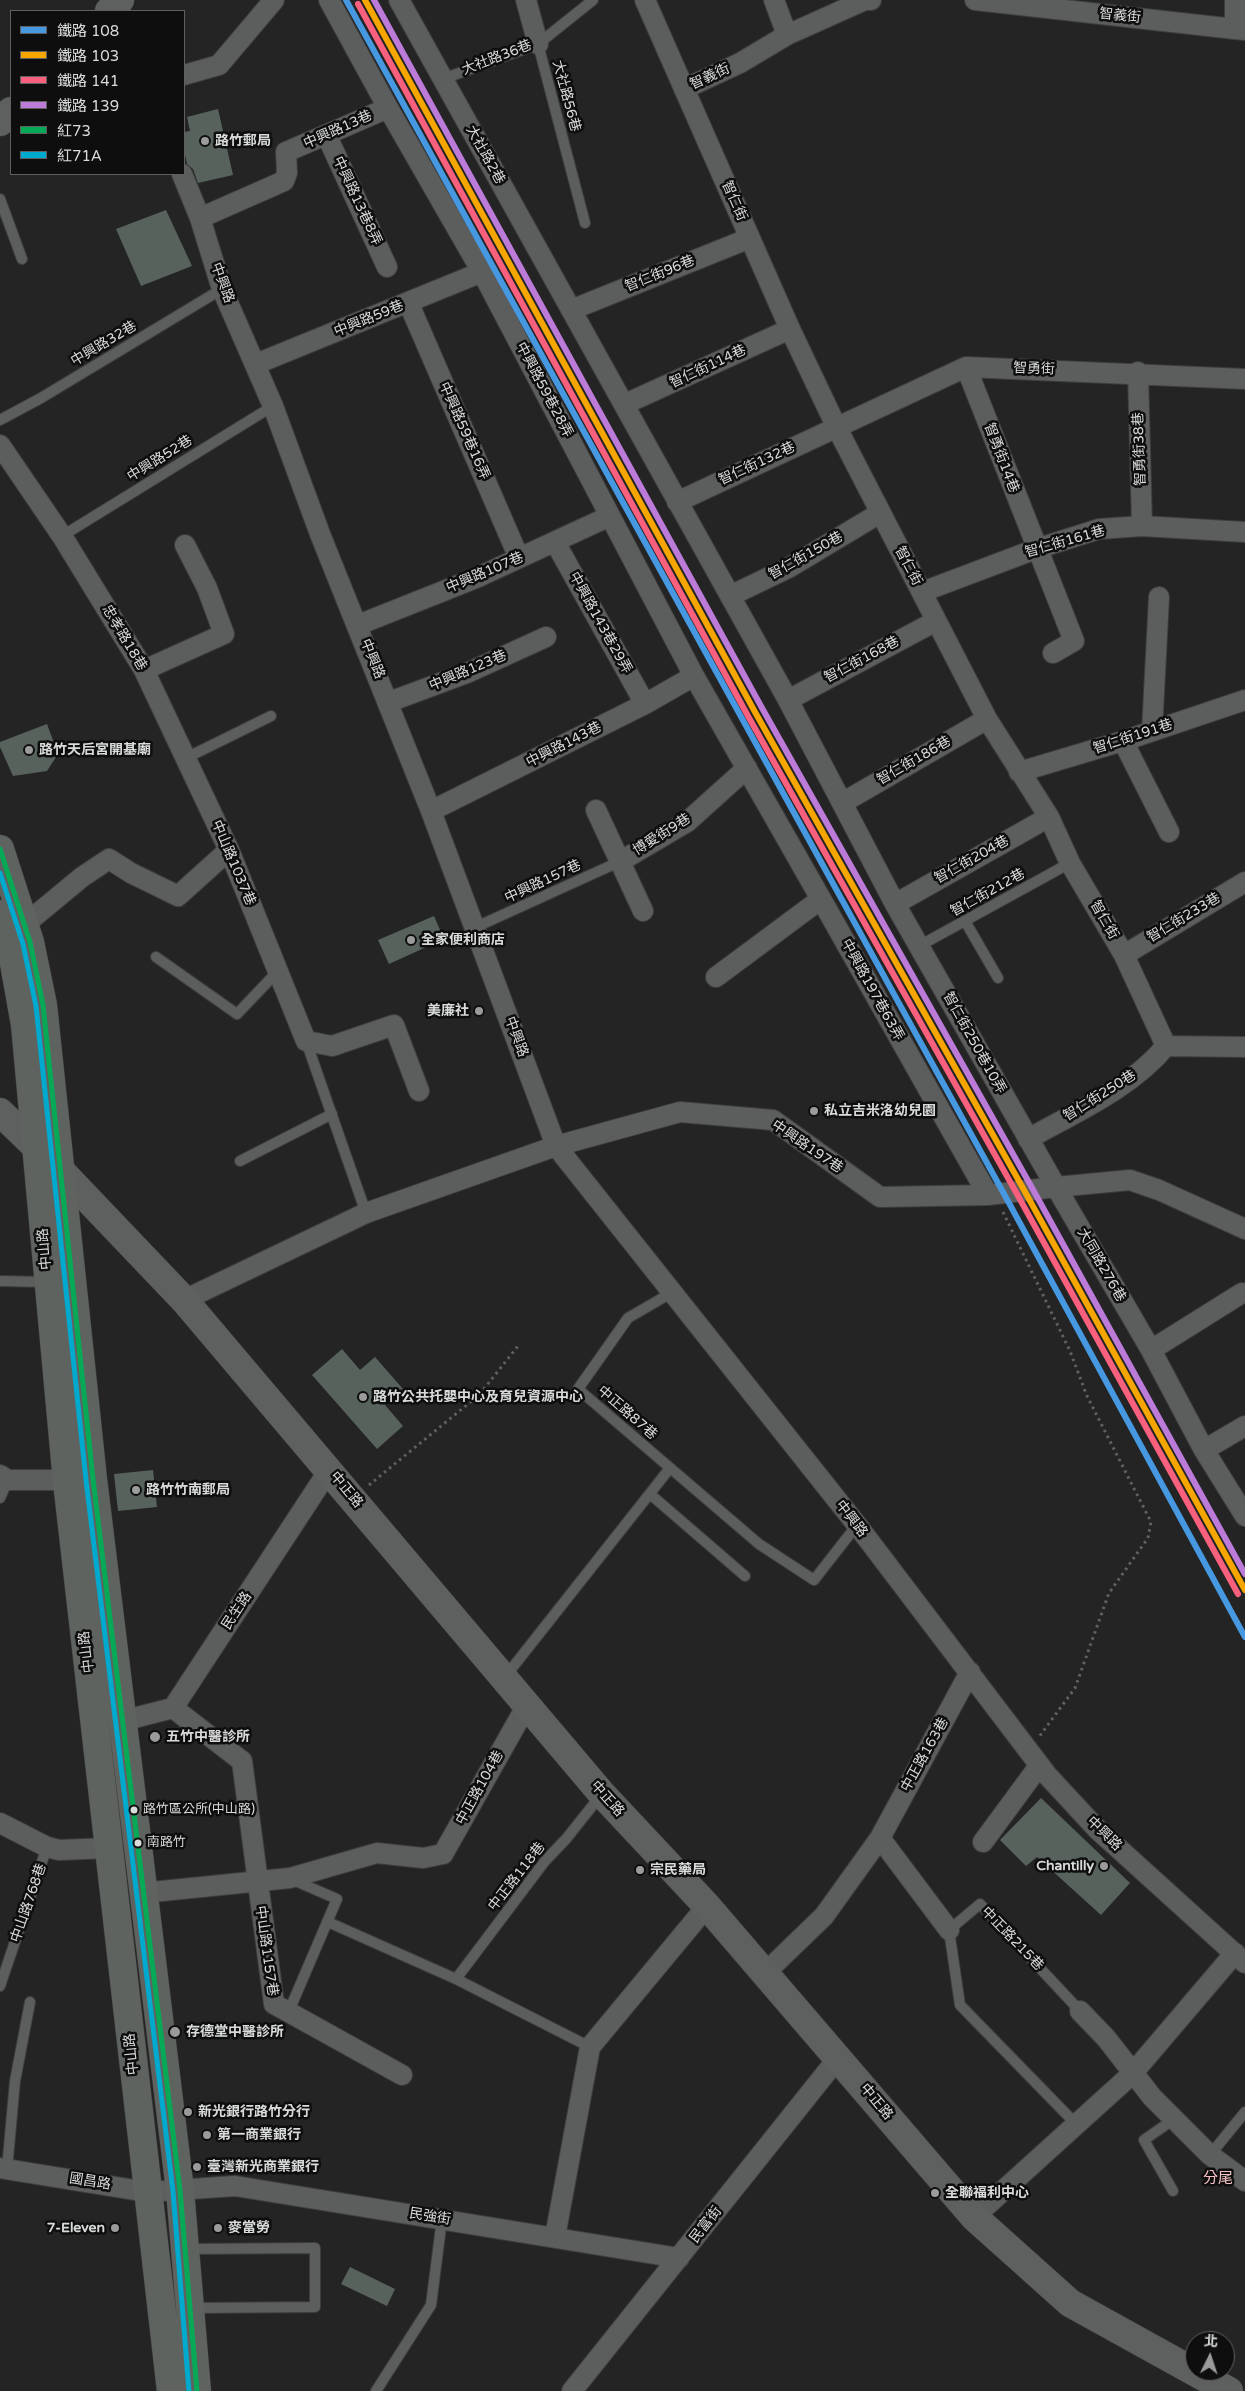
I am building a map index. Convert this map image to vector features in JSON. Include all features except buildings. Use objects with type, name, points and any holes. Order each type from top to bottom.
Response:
[{"type":"main road","name":"中山路","points":[[0,849],[24,925],[44,1005],[61,1170],[80,1480],[110,1848],[147,2192],[171,2391]]},
{"type":"main road","name":"中山路","points":[[0,914],[12,952],[25,1025],[48,1282],[122,1720],[180,2190],[198,2391]]},
{"type":"street","points":[[110,10],[120,0]]},
{"type":"street","points":[[185,75],[219,66],[274,0]]},
{"type":"street","name":"中興路13巷","points":[[200,218],[284,180],[287,172],[286,152],[327,136],[388,108],[329,0]]},
{"type":"street","name":"大社路2巷","points":[[399,0],[730,596]]},
{"type":"street","name":"大社路36巷","points":[[526,0],[538,44]]},
{"type":"street","name":"智仁街","points":[[645,0],[790,329],[836,426],[987,719],[1049,817],[1070,863],[1124,955],[1166,1046]]},
{"type":"street","points":[[774,0],[787,35]]},
{"type":"street","name":"智義街","points":[[684,88],[740,63],[787,35],[865,0],[871,0]]},
{"type":"street","name":"智義街","points":[[975,0],[1240,30]]},
{"type":"street","points":[[1235,0],[1240,30]]},
{"type":"street","name":"中興路59巷28弄","points":[[388,108],[482,272],[694,676]]},
{"type":"street","points":[[0,122],[10,112]]},
{"type":"street","name":"中興路13巷8弄","points":[[327,136],[388,267]]},
{"type":"street","name":"中興路","points":[[182,175],[200,218],[222,289],[273,406],[320,534],[389,702],[476,928],[556,1146],[857,1525],[1034,1758],[1098,1829],[1240,1958]]},
{"type":"street","name":"智仁街96巷","points":[[571,310],[750,238]]},
{"type":"street","name":"中興路59巷","points":[[256,364],[409,304],[482,272]]},
{"type":"street","name":"中興路59巷16弄","points":[[409,304],[519,558]]},
{"type":"street","name":"智仁街114巷","points":[[625,404],[790,329]]},
{"type":"street","name":"智勇街","points":[[836,426],[966,367],[1138,372],[1245,379]]},
{"type":"street","name":"智勇街14巷","points":[[966,367],[1036,549],[1074,641],[1054,653]]},
{"type":"street","name":"智勇街38巷","points":[[1138,372],[1142,526]]},
{"type":"street","name":"智仁街132巷","points":[[677,502],[836,426]]},
{"type":"street","name":"忠孝路18巷","points":[[0,445],[62,536],[144,670],[186,758]]},
{"type":"street","name":"智仁街150巷","points":[[730,596],[790,567],[880,513]]},
{"type":"street","name":"中興路107巷","points":[[358,625],[476,578],[610,516]]},
{"type":"street","name":"智仁街161巷","points":[[922,592],[1036,549],[1099,529],[1142,526],[1245,532]]},
{"type":"street","name":"中興路143巷29弄","points":[[555,542],[645,704]]},
{"type":"street","points":[[144,670],[224,634],[207,588],[185,545]]},
{"type":"street","name":"智仁街250巷10弄","points":[[730,596],[788,700],[895,904],[1056,1187]]},
{"type":"street","points":[[1152,731],[1159,597]]},
{"type":"street","name":"智仁街168巷","points":[[788,700],[936,621]]},
{"type":"street","name":"中興路123巷","points":[[389,702],[467,673],[546,637]]},
{"type":"street","points":[[694,676],[821,899],[716,977]]},
{"type":"street","name":"中興路143巷","points":[[431,811],[645,704],[694,676]]},
{"type":"street","name":"智仁街191巷","points":[[1019,772],[1123,741],[1245,700]]},
{"type":"street","name":"智仁街186巷","points":[[842,803],[987,719]]},
{"type":"street","points":[[1123,741],[1170,832]]},
{"type":"street","name":"中山路1037巷","points":[[186,758],[229,850],[279,970],[306,1041]]},
{"type":"street","name":"博愛街9巷","points":[[621,861],[687,822],[747,768]]},
{"type":"street","points":[[596,810],[644,911]]},
{"type":"street","name":"智仁街204巷","points":[[895,904],[1049,817]]},
{"type":"street","points":[[24,925],[82,877],[109,859],[131,873],[178,896],[229,850]]},
{"type":"street","name":"智仁街233巷","points":[[1124,955],[1245,882]]},
{"type":"street","name":"中興路197巷63弄","points":[[821,899],[991,1194]]},
{"type":"street","points":[[306,1041],[332,1046],[394,1025],[419,1091]]},
{"type":"street","points":[[1166,1046],[1245,1047]]},
{"type":"street","name":"智仁街250巷","points":[[1028,1139],[1122,1086],[1155,1060],[1166,1046]]},
{"type":"street","name":"中正路","points":[[0,1112],[61,1170],[184,1300],[602,1794],[707,1906],[974,2217],[1070,2304],[1200,2380],[1229,2391]]},
{"type":"street","name":"中興路197巷","points":[[556,1146],[680,1112],[773,1120],[880,1197],[991,1194],[1056,1187]]},
{"type":"street","points":[[184,1300],[366,1213],[556,1146]]},
{"type":"street","points":[[1056,1187],[1130,1180],[1245,1229]]},
{"type":"street","name":"大同路276巷","points":[[1056,1187],[1151,1350],[1204,1450],[1245,1516]]},
{"type":"street","points":[[1151,1350],[1242,1293]]},
{"type":"street","points":[[1204,1450],[1245,1426]]},
{"type":"street","name":"民生路","points":[[173,1708],[329,1470]]},
{"type":"street","points":[[4,1478],[80,1480]]},
{"type":"street","name":"中正路163巷","points":[[764,1974],[824,1916],[880,1838],[970,1672]]},
{"type":"street","name":"中正路104巷","points":[[423,1858],[444,1854],[527,1705]]},
{"type":"street","points":[[122,1720],[173,1708]]},
{"type":"street","name":"中山路1157巷","points":[[173,1708],[242,1761],[256,1881],[274,2004],[402,2075]]},
{"type":"street","points":[[982,1842],[1034,1758]]},
{"type":"street","name":"中山路768巷","points":[[0,1823],[47,1847],[58,1850],[110,1848]]},
{"type":"street","points":[[880,1838],[949,1930]]},
{"type":"street","name":"中山路1157巷","points":[[142,1893],[290,1878],[377,1852],[423,1858]]},
{"type":"street","points":[[555,2237],[590,2047],[707,1906]]},
{"type":"street","points":[[974,2217],[1132,2074],[1240,1958]]},
{"type":"street","name":"中正路215巷","points":[[1080,2011],[1106,2038],[1132,2074],[1174,2119],[1210,2155],[1245,2181]]},
{"type":"street","name":"民富街","points":[[572,2391],[838,2058]]},
{"type":"street","name":"國昌路","points":[[4,2168],[147,2192],[180,2190]]},
{"type":"street","name":"民強街","points":[[180,2190],[235,2186],[680,2258]]},
{"type":"lane","points":[[538,44],[593,0]]},
{"type":"lane","name":"大社路36巷","points":[[443,79],[538,44]]},
{"type":"lane","name":"大社路56巷","points":[[538,44],[586,223]]},
{"type":"lane","points":[[0,199],[22,259]]},
{"type":"lane","name":"中興路32巷","points":[[0,420],[41,398],[222,289]]},
{"type":"lane","name":"中興路52巷","points":[[62,536],[273,406]]},
{"type":"lane","points":[[186,758],[271,716]]},
{"type":"lane","name":"中興路157巷","points":[[476,928],[621,861]]},
{"type":"lane","name":"智仁街212巷","points":[[920,946],[1070,863]]},
{"type":"lane","points":[[965,921],[998,978]]},
{"type":"lane","points":[[156,957],[237,1014],[279,970]]},
{"type":"lane","name":"中山路1037巷","points":[[306,1041],[366,1213]]},
{"type":"lane","points":[[240,1161],[332,1114]]},
{"type":"lane","points":[[0,1280],[48,1282]]},
{"type":"lane","name":"中正路87巷","points":[[671,1293],[628,1318],[578,1389],[758,1544],[814,1580],[857,1525]]},
{"type":"lane","points":[[504,1678],[670,1468]]},
{"type":"lane","points":[[0,1498],[4,1478]]},
{"type":"lane","points":[[650,1494],[745,1576]]},
{"type":"lane","name":"中正路118巷","points":[[456,1979],[545,1861],[566,1839],[602,1794]]},
{"type":"lane","name":"中山路768巷","points":[[0,1986],[47,1847]]},
{"type":"lane","name":"中山路1157巷","points":[[289,2011],[337,1899],[290,1878]]},
{"type":"lane","name":"中正路215巷","points":[[949,1930],[980,1904],[1080,2011]]},
{"type":"lane","points":[[328,1922],[456,1979],[590,2047]]},
{"type":"lane","points":[[949,1930],[960,2005],[1077,2125]]},
{"type":"lane","points":[[4,2168],[15,2081],[30,2002]]},
{"type":"lane","points":[[1210,2155],[1245,2112]]},
{"type":"lane","points":[[1173,2191],[1144,2140],[1174,2119]]},
{"type":"lane","points":[[376,2391],[431,2305],[442,2219]]},
{"type":"lane","points":[[185,2249],[315,2248],[315,2308],[190,2308]]},
{"type":"path","points":[[991,1194],[1070,1351],[1087,1396],[1151,1522],[1148,1538],[1109,1593],[1075,1688],[1034,1758]]},
{"type":"path","points":[[353,1498],[479,1395],[518,1346]]},
{"type":"rail line","name":"108","points":[[346,0],[1003,1192],[1245,1637]]},
{"type":"rail line","name":"103","points":[[365,0],[755,712],[1024,1190],[1245,1590]]},
{"type":"rail line","name":"139","points":[[374,0],[762,708],[1031,1186],[1245,1574]]},
{"type":"rail line","name":"141","points":[[358,4],[748,716],[1017,1194],[1238,1594]]},
{"type":"transit line","name":"紅73","points":[[0,849],[30,942],[43,1005],[93,1479],[180,2190],[197,2391]]},
{"type":"transit line","name":"紅71A","points":[[0,873],[23,944],[36,1006],[86,1480],[173,2191],[189,2391]]},
{"type":"place","name":"路竹郵局","points":[[205,141]]},
{"type":"place","name":"路竹天后宮開基廟","points":[[29,750]]},
{"type":"place","name":"全家便利商店","points":[[411,940]]},
{"type":"place","name":"美廉社","points":[[479,1011]]},
{"type":"place","name":"私立吉米洛幼兒園","points":[[814,1111]]},
{"type":"place","name":"路竹公共托嬰中心及育兒資源中心","points":[[363,1397]]},
{"type":"place","name":"路竹竹南郵局","points":[[136,1490]]},
{"type":"place","name":"五竹中醫診所","points":[[155,1737]]},
{"type":"place","name":"路竹區公所(中山路)","points":[[134,1810]]},
{"type":"place","name":"南路竹","points":[[138,1843]]},
{"type":"place","name":"Chantilly","points":[[1104,1866]]},
{"type":"place","name":"宗民藥局","points":[[640,1870]]},
{"type":"place","name":"存德堂中醫診所","points":[[175,2032]]},
{"type":"place","name":"新光銀行路竹分行","points":[[188,2112]]},
{"type":"place","name":"第一商業銀行","points":[[207,2135]]},
{"type":"place","name":"臺灣新光商業銀行","points":[[197,2167]]},
{"type":"place","name":"全聯福利中心","points":[[935,2193]]},
{"type":"place","name":"7-Eleven","points":[[115,2228]]},
{"type":"place","name":"麥當勞","points":[[218,2228]]},
{"type":"district","name":"分尾","points":[[1218,2179]]}]
